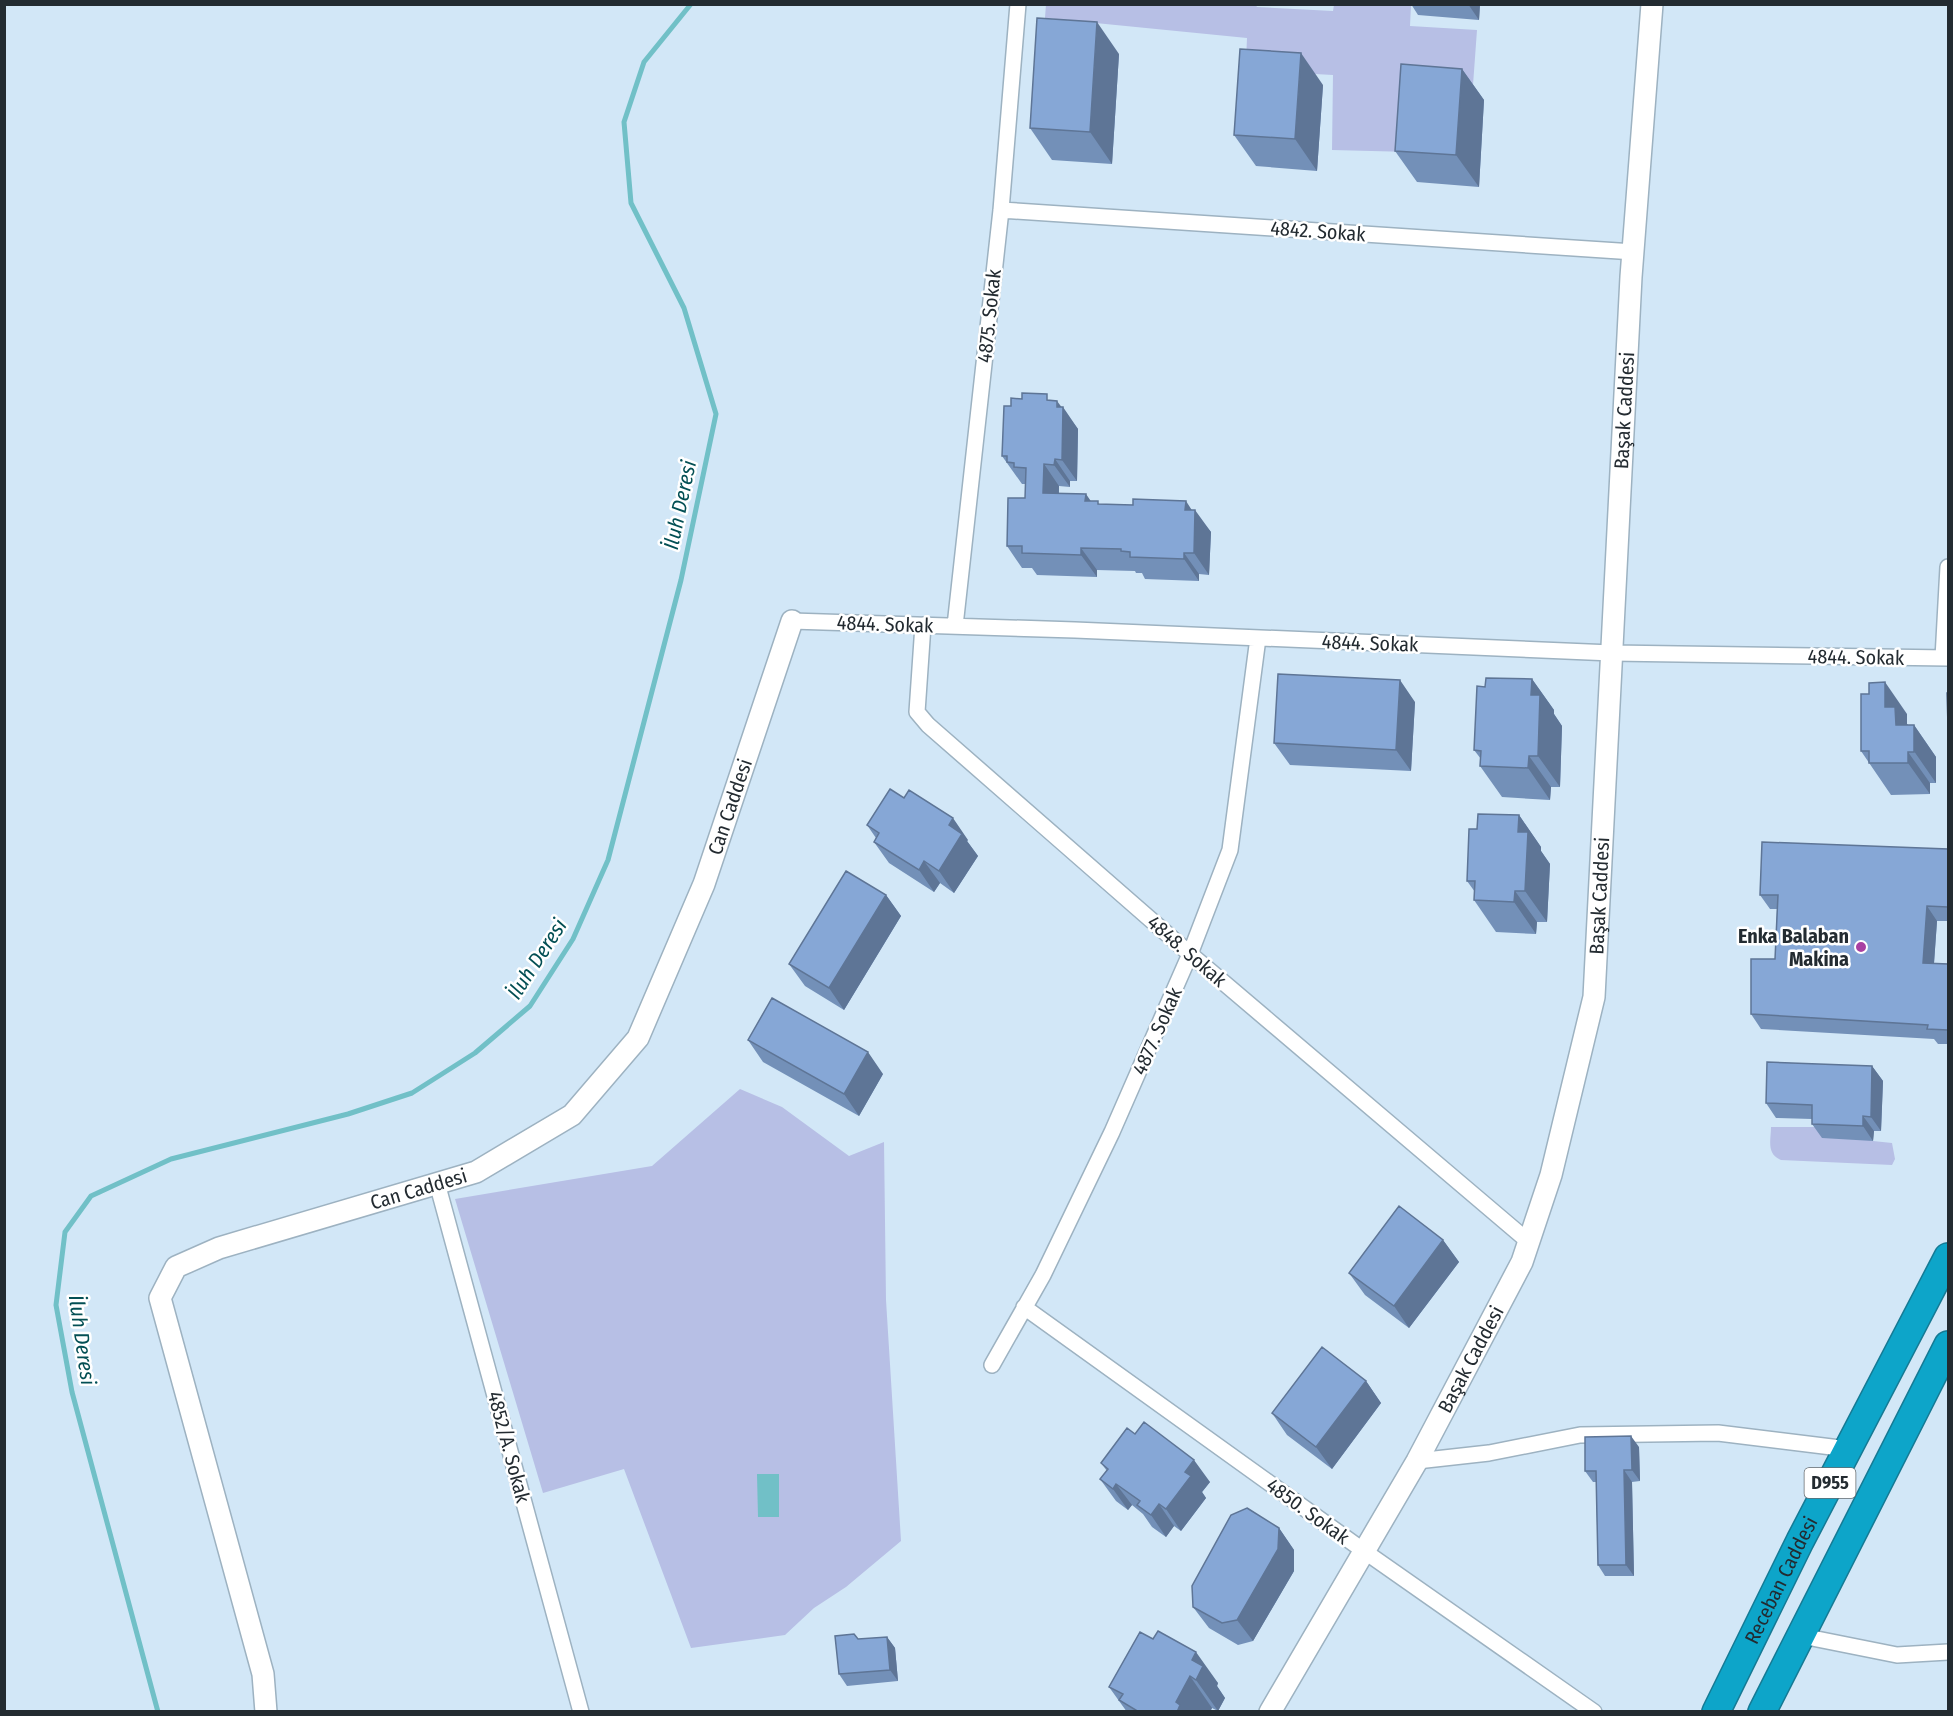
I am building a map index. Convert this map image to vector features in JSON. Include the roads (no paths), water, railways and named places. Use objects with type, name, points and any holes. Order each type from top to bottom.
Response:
[{"type":"highway","name":"Receban Caddesi","points":[[1716,1712],[1800,1541],[1948,1257]]},
{"type":"highway","name":"D955","points":[[1762,1712],[1948,1346]]},
{"type":"street","name":"4875. Sokak","points":[[955,626],[1001,210],[1018,4]]},
{"type":"street","name":"Başak Caddesi","points":[[1270,1712],[1417,1461],[1522,1262],[1551,1175],[1594,997],[1631,277],[1652,4]]},
{"type":"street","name":"4842. Sokak","points":[[1001,210],[1634,252]]},
{"type":"street","points":[[1946,658],[1948,567]]},
{"type":"street","name":"4844. Sokak","points":[[792,621],[1612,653],[1946,658]]},
{"type":"street","name":"Can Caddesi","points":[[266,1712],[263,1674],[160,1298],[176,1267],[219,1248],[476,1172],[572,1115],[638,1038],[704,884],[792,621]]},
{"type":"street","name":"4848. Sokak","points":[[923,625],[917,712],[928,725],[1190,954],[1529,1242]]},
{"type":"street","name":"4877. Sokak","points":[[992,1365],[1043,1275],[1112,1132],[1190,954],[1230,850],[1258,638]]},
{"type":"street","name":"4852/A. Sokak","points":[[437,1183],[581,1712]]},
{"type":"street","name":"4850. Sokak","points":[[1024,1307],[1364,1551],[1594,1712]]},
{"type":"street","points":[[1417,1461],[1489,1454],[1580,1435],[1718,1433],[1848,1449]]},
{"type":"street","points":[[1802,1636],[1897,1655],[1948,1652]]},
{"type":"waterway","name":"İluh Deresi","points":[[158,1712],[72,1392],[56,1305],[65,1232],[91,1196],[171,1159],[348,1114],[412,1093],[475,1053],[530,1006],[573,939],[608,860],[681,580],[716,414],[684,308],[631,203],[624,122],[644,62],[691,4]]},
{"type":"place","name":"Enka Balaban Makina","points":[[1861,947]]}]
